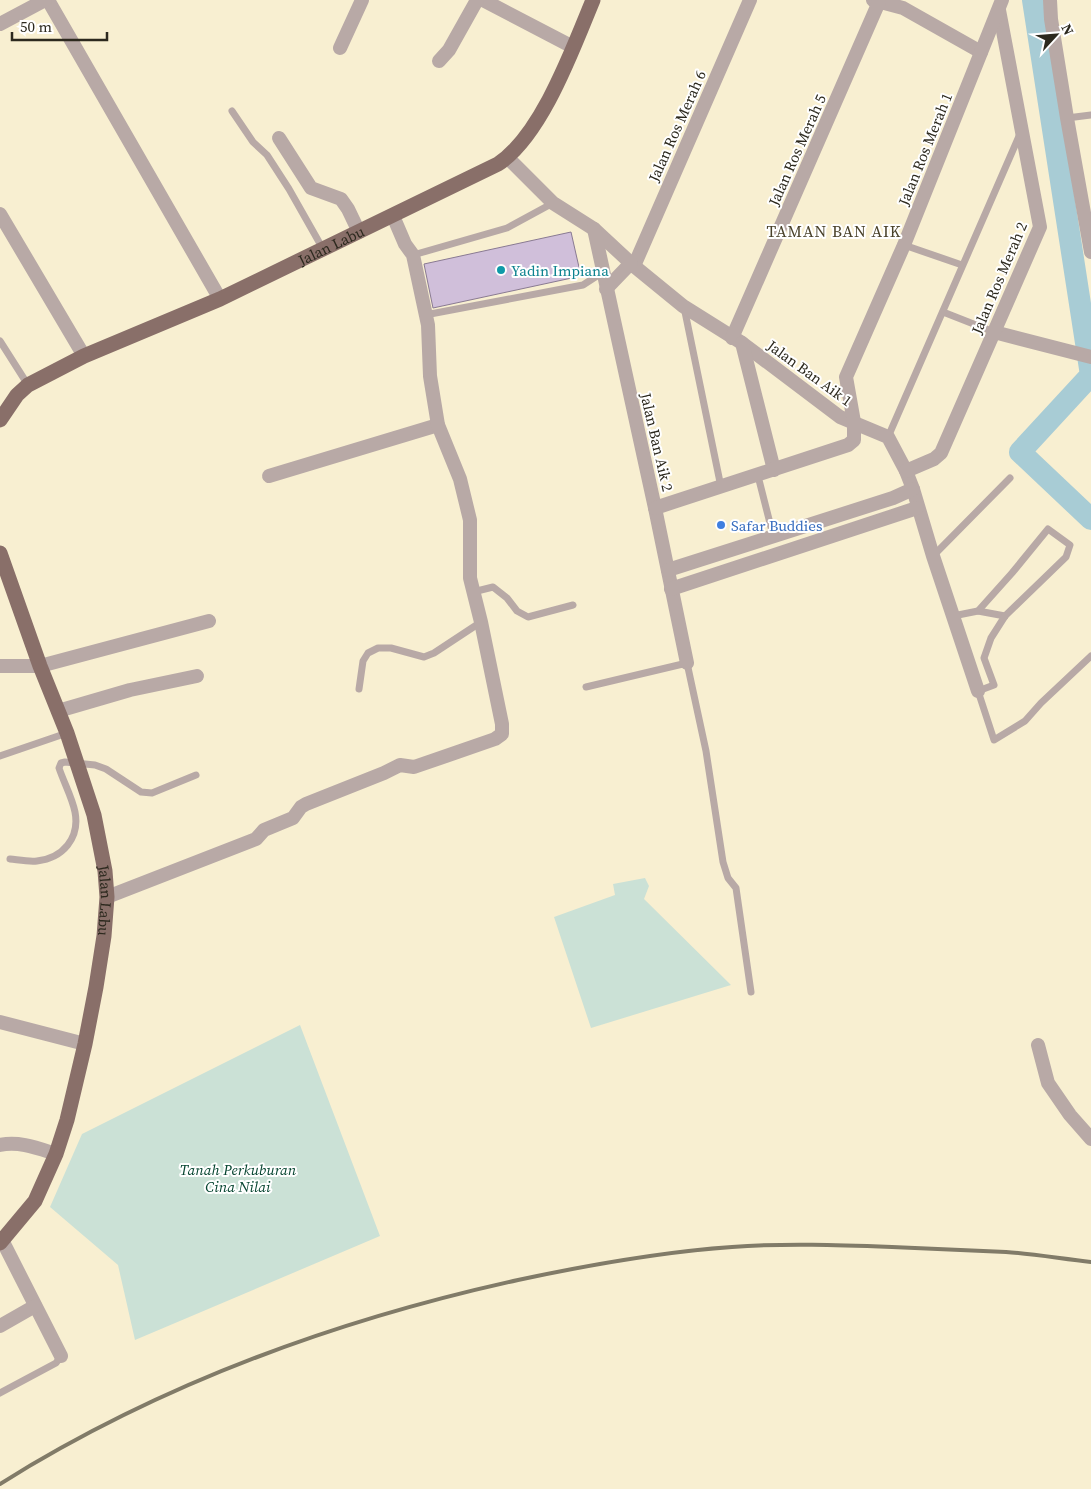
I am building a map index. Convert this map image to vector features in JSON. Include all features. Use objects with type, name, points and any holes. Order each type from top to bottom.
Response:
[{"type":"main road","name":"Jalan Labu","points":[[0,420],[17,395],[28,385],[84,356],[220,298],[393,216],[508,158],[537,122],[593,0]]},
{"type":"main road","name":"Jalan Labu","points":[[0,552],[40,666],[68,733],[78,763],[94,815],[106,871],[107,897],[103,945],[85,1044],[67,1120],[56,1154],[35,1201],[1,1242]]},
{"type":"street","points":[[0,24],[47,0],[220,298]]},
{"type":"street","points":[[340,48],[362,0]]},
{"type":"street","points":[[439,60],[449,50],[476,0]]},
{"type":"street","points":[[483,0],[573,47]]},
{"type":"street","name":"Jalan Ros Merah 6","points":[[633,264],[750,0]]},
{"type":"street","points":[[1050,0],[1051,19],[1067,118],[1091,252]]},
{"type":"street","points":[[876,1],[903,8],[981,52]]},
{"type":"street","name":"Jalan Ros Merah 5","points":[[737,340],[876,1]]},
{"type":"street","name":"Jalan Ros Merah 1","points":[[854,422],[846,377],[904,245],[1001,5]]},
{"type":"street","name":"Jalan Ros Merah 2","points":[[906,471],[934,459],[941,453],[1040,227],[1001,5]]},
{"type":"street","points":[[279,138],[310,188],[341,199],[359,232]]},
{"type":"street","name":"Jalan Ban Aik 1","points":[[508,158],[553,204],[594,229],[684,306],[737,340],[840,417],[888,436]]},
{"type":"street","points":[[0,214],[84,356]]},
{"type":"street","points":[[107,897],[256,839],[264,830],[293,818],[301,807],[306,804],[400,766],[414,767],[495,740],[502,734],[502,724],[470,578],[470,520],[460,479],[438,425],[430,376],[428,325],[412,256],[393,216]]},
{"type":"street","name":"Jalan Ban Aik 2","points":[[594,229],[687,663]]},
{"type":"street","points":[[606,289],[633,264]]},
{"type":"street","points":[[994,332],[1085,356]]},
{"type":"street","points":[[737,340],[774,470]]},
{"type":"street","points":[[655,508],[848,446],[854,440],[854,422]]},
{"type":"street","points":[[269,476],[438,425]]},
{"type":"street","points":[[888,436],[906,471],[913,490],[917,508],[978,691]]},
{"type":"street","points":[[668,570],[913,490]]},
{"type":"street","points":[[671,589],[917,508]]},
{"type":"street","points":[[0,666],[40,666],[209,622]]},
{"type":"street","points":[[58,711],[130,690],[197,676]]},
{"type":"street","points":[[0,1022],[85,1044]]},
{"type":"street","points":[[1038,1045],[1048,1083],[1091,1139]]},
{"type":"street","points":[[0,1145],[10,1143],[25,1145],[56,1154]]},
{"type":"street","points":[[1,1242],[61,1356]]},
{"type":"street","points":[[0,1326],[35,1306]]},
{"type":"lane","points":[[232,111],[252,142],[267,155],[323,249]]},
{"type":"lane","points":[[1067,118],[1091,115]]},
{"type":"lane","points":[[888,436],[1022,129]]},
{"type":"lane","points":[[412,256],[508,228],[553,204]]},
{"type":"lane","points":[[904,245],[962,265]]},
{"type":"lane","points":[[425,315],[584,285],[603,272]]},
{"type":"lane","points":[[684,306],[722,487]]},
{"type":"lane","points":[[943,312],[994,332]]},
{"type":"lane","points":[[0,341],[28,385]]},
{"type":"lane","points":[[758,476],[773,535]]},
{"type":"lane","points":[[933,556],[1010,478]]},
{"type":"lane","points":[[978,610],[1012,573],[1048,528],[1070,545],[1066,557],[1005,616],[991,638],[984,658],[994,685],[978,691],[994,740],[1026,721],[1041,703],[1091,656]]},
{"type":"lane","points":[[474,592],[493,587],[507,598],[517,611],[528,617],[573,605]]},
{"type":"lane","points":[[953,616],[978,610],[1005,616]]},
{"type":"lane","points":[[359,689],[363,660],[368,653],[378,648],[390,648],[424,657],[434,653],[481,622]]},
{"type":"lane","points":[[586,687],[687,663],[706,751],[723,862],[728,878],[736,888],[751,992]]},
{"type":"lane","points":[[0,756],[68,733]]},
{"type":"lane","points":[[10,859],[37,861],[61,852],[70,842],[76,831],[75,813],[60,768],[61,763],[78,763],[106,768],[141,792],[152,793],[196,775]]},
{"type":"lane","points":[[0,1393],[56,1363],[61,1356]]},
{"type":"green space","points":[[645,878],[649,886],[644,899],[731,985],[591,1028],[554,917],[615,895],[613,884]]},
{"type":"green space","name":"Tanah Perkuburan Cina Nilai","points":[[300,1025],[380,1236],[135,1340],[118,1265],[50,1207],[82,1134]]},
{"type":"building","name":"Yadin Impiana","points":[[571,232],[581,276],[433,308],[424,264]]},
{"type":"waterway","points":[[1033,0],[1091,375],[1020,452],[1091,519]]},
{"type":"railway","points":[[0,1484],[60,1448],[122,1416],[185,1386],[250,1360],[382,1315],[450,1296],[544,1274],[678,1252],[772,1245],[1006,1252],[1091,1262]]},
{"type":"place","name":"Yadin Impiana","points":[[501,270]]},
{"type":"place","name":"Safar Buddies","points":[[721,525]]},
{"type":"district","name":"TAMAN BAN AIK","points":[[834,231]]}]
